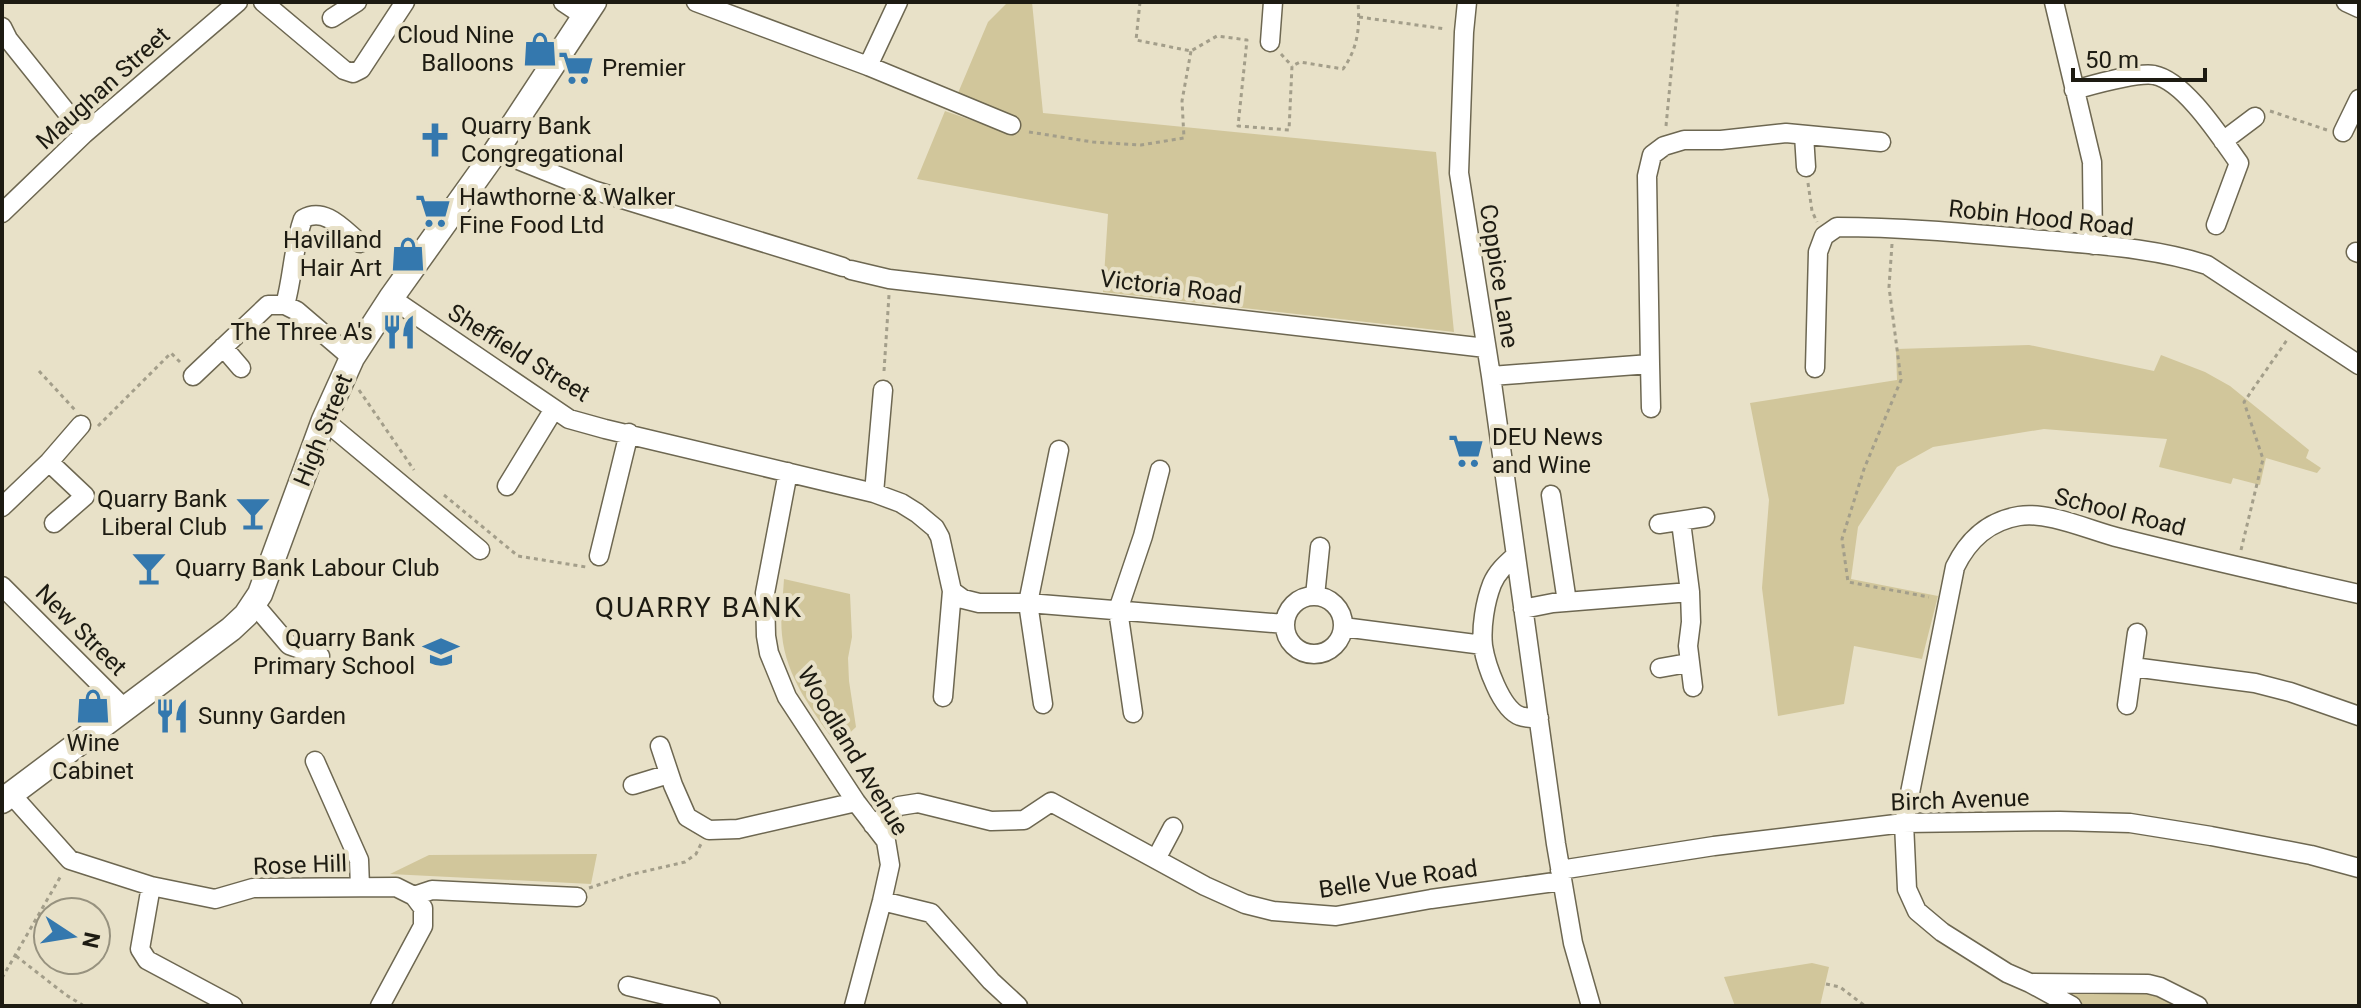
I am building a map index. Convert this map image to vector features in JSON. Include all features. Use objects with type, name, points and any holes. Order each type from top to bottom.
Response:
[{"type":"main road","name":"High Street","points":[[6,797],[246,615],[260,594],[324,420],[349,364],[391,298],[496,151],[589,9]]},
{"type":"street","name":"Maughan Street","points":[[2,213],[84,134],[238,2]]},
{"type":"street","points":[[263,2],[344,70],[353,73],[361,69],[396,6]]},
{"type":"street","points":[[332,18],[357,2]]},
{"type":"street","points":[[563,2],[589,9]]},
{"type":"street","points":[[696,2],[868,66],[1011,125]]},
{"type":"street","points":[[868,66],[898,2]]},
{"type":"street","points":[[1270,42],[1273,2]]},
{"type":"street","name":"Coppice Lane","points":[[1467,2],[1459,173],[1491,376],[1561,876],[1573,943],[1591,1006]]},
{"type":"street","points":[[2054,2],[2092,162],[2093,245]]},
{"type":"street","points":[[2346,2],[2359,8]]},
{"type":"street","points":[[2,27],[8,39],[84,134]]},
{"type":"street","points":[[2074,90],[2120,78],[2154,75],[2185,92],[2239,163],[2216,225]]},
{"type":"street","points":[[2343,132],[2359,99]]},
{"type":"street","points":[[2223,141],[2255,117]]},
{"type":"street","points":[[1651,408],[1647,176],[1652,155],[1664,146],[1684,140],[1721,140],[1770,134],[1881,142]]},
{"type":"street","points":[[1804,135],[1806,167]]},
{"type":"street","name":"Victoria Road","points":[[496,151],[593,190],[889,279],[1486,348]]},
{"type":"street","points":[[285,305],[303,219],[319,214],[360,243]]},
{"type":"street","name":"Robin Hood Road","points":[[1824,236],[1837,227],[1993,235],[2183,258],[2207,265],[2359,365]]},
{"type":"street","points":[[1815,368],[1818,252],[1824,236]]},
{"type":"street","name":"Sheffield Street","points":[[391,298],[569,419],[874,493],[917,513],[935,528],[940,537],[952,591],[943,697]]},
{"type":"street","points":[[193,376],[268,305],[285,305],[297,311],[349,364]]},
{"type":"street","points":[[223,347],[241,368]]},
{"type":"street","points":[[1491,376],[1650,364]]},
{"type":"street","points":[[874,493],[883,390]]},
{"type":"street","points":[[507,486],[554,409]]},
{"type":"street","points":[[324,420],[480,550]]},
{"type":"street","points":[[2,507],[84,423]]},
{"type":"street","points":[[599,556],[629,433]]},
{"type":"street","points":[[1043,704],[1028,603],[1059,450]]},
{"type":"street","points":[[49,462],[85,496],[54,523]]},
{"type":"street","points":[[1133,713],[1118,610],[1143,536],[1160,470]]},
{"type":"street","name":"Woodland Avenue","points":[[788,472],[765,593],[769,653],[787,697],[856,802],[886,841],[890,865],[854,1006]]},
{"type":"street","points":[[1551,495],[1567,602]]},
{"type":"street","name":"School Road","points":[[2072,1006],[2007,973],[1942,932],[1917,911],[1907,889],[1904,823],[1955,567],[1967,545],[1986,528],[2005,519],[2022,516],[2048,518],[2359,594]]},
{"type":"street","points":[[1659,524],[1705,517]]},
{"type":"street","points":[[1681,522],[1690,592],[1688,663],[1693,687]]},
{"type":"street","points":[[1315,596],[1320,547]]},
{"type":"street","points":[[1515,556],[1500,570],[1493,582],[1485,608],[1483,645],[1491,676],[1512,711],[1521,717],[1539,718]]},
{"type":"street","name":"New Street","points":[[3,590],[125,709]]},
{"type":"street","points":[[952,591],[963,599],[979,603],[1028,603],[1285,624]]},
{"type":"street","points":[[1523,609],[1567,602],[1690,592]]},
{"type":"street","points":[[1315,596],[1326,598],[1336,606],[1342,616],[1343,627],[1339,640],[1319,654],[1306,653],[1294,647],[1287,636],[1285,624],[1294,603],[1315,596]]},
{"type":"street","points":[[254,604],[289,645],[320,656]]},
{"type":"street","points":[[1343,627],[1483,645]]},
{"type":"street","points":[[2127,705],[2137,633]]},
{"type":"street","points":[[1660,668],[1688,663]]},
{"type":"street","points":[[2133,667],[2255,683],[2359,716]]},
{"type":"street","points":[[660,746],[687,817],[709,830],[738,829],[856,802]]},
{"type":"street","points":[[315,761],[359,860],[360,887]]},
{"type":"street","points":[[633,785],[669,774]]},
{"type":"street","points":[[6,797],[70,860]]},
{"type":"street","name":"Belle Vue Road","points":[[873,825],[899,806],[918,803],[991,821],[1024,820],[1051,802],[1245,904],[1299,914],[1336,916],[1561,876]]},
{"type":"street","name":"Birch Avenue","points":[[1561,876],[1714,846],[1904,823],[2060,821],[2130,823],[2311,855],[2359,868]]},
{"type":"street","points":[[1156,859],[1173,827]]},
{"type":"street","name":"Rose Hill","points":[[70,860],[151,886],[215,899],[253,888],[360,887],[396,887],[414,896],[432,890],[577,897]]},
{"type":"street","points":[[151,886],[140,949],[147,960],[233,1006]]},
{"type":"street","points":[[380,1006],[423,926],[423,908],[414,896]]},
{"type":"street","points":[[882,901],[931,913],[991,981],[1018,1006]]},
{"type":"street","points":[[2030,983],[2148,984],[2198,1006]]},
{"type":"street","points":[[628,986],[711,1006]]},
{"type":"path","points":[[1140,2],[1136,40],[1191,51],[1217,36],[1247,40],[1238,126],[1289,130],[1292,66],[1300,62],[1343,69],[1354,53],[1358,2]]},
{"type":"path","points":[[1664,146],[1678,2]]},
{"type":"path","points":[[1359,17],[1440,28]]},
{"type":"path","points":[[1011,125],[1037,135],[1093,142],[1141,145],[1184,138],[1182,101],[1191,51]]},
{"type":"path","points":[[2255,117],[2269,111],[2334,133],[2343,132]]},
{"type":"path","points":[[1806,167],[1812,211],[1824,236]]},
{"type":"path","points":[[1892,229],[1889,287],[1901,380],[1864,469],[1842,539],[1848,582],[1949,601]]},
{"type":"path","points":[[883,390],[889,279]]},
{"type":"path","points":[[2237,566],[2263,459],[2244,402],[2298,324]]},
{"type":"path","points":[[39,371],[84,423],[94,430],[171,353],[193,376]]},
{"type":"path","points":[[349,364],[420,478]]},
{"type":"path","points":[[446,496],[518,556],[598,569],[599,556]]},
{"type":"path","points":[[577,897],[585,889],[685,862],[696,854],[709,830]]},
{"type":"path","points":[[2,978],[70,860]]},
{"type":"path","points":[[15,955],[84,1006]]},
{"type":"path","points":[[1826,984],[1840,987],[1865,1006]]},
{"type":"shaded area","points":[[1008,2],[1032,2],[1043,113],[1436,152],[1454,332],[1103,292],[1108,214],[917,179],[945,111],[1003,131],[958,93],[988,22]]},
{"type":"shaded area","points":[[2029,345],[2154,371],[2161,355],[2205,372],[2230,386],[2309,450],[2306,458],[2321,468],[2317,473],[2266,458],[2260,485],[2233,478],[2231,484],[2159,467],[2167,439],[2044,429],[1933,447],[1897,467],[1858,527],[1851,579],[1938,596],[1922,659],[1854,646],[1844,704],[1778,716],[1762,588],[1769,500],[1750,403],[1897,380],[1896,349]]},
{"type":"shaded area","points":[[784,579],[850,594],[852,637],[848,658],[849,681],[856,727],[837,745],[802,693],[789,665],[781,628]]},
{"type":"shaded area","points":[[597,854],[591,884],[390,874],[429,855]]},
{"type":"shaded area","points":[[1812,963],[1829,967],[1820,1006],[1735,1006],[1724,977]]},
{"type":"shaded area","points":[[2145,989],[2185,1006],[2081,1006],[2058,992]]},
{"type":"place","name":"Cloud Nine Balloons","points":[[540,49]]},
{"type":"place","name":"Premier","points":[[576,68]]},
{"type":"place","name":"Quarry Bank Congregational","points":[[435,140]]},
{"type":"place","name":"Hawthorne & Walker Fine Food Ltd","points":[[433,211]]},
{"type":"place","name":"Havilland Hair Art","points":[[408,254]]},
{"type":"place","name":"The Three A's","points":[[399,332]]},
{"type":"place","name":"DEU News and Wine","points":[[1466,451]]},
{"type":"place","name":"Quarry Bank Liberal Club","points":[[253,513]]},
{"type":"place","name":"Quarry Bank Labour Club","points":[[149,568]]},
{"type":"place","name":"Quarry Bank Primary School","points":[[441,652]]},
{"type":"place","name":"Wine Cabinet","points":[[93,706]]},
{"type":"place","name":"Sunny Garden","points":[[172,716]]},
{"type":"district","name":"QUARRY BANK","points":[[699,607]]}]
